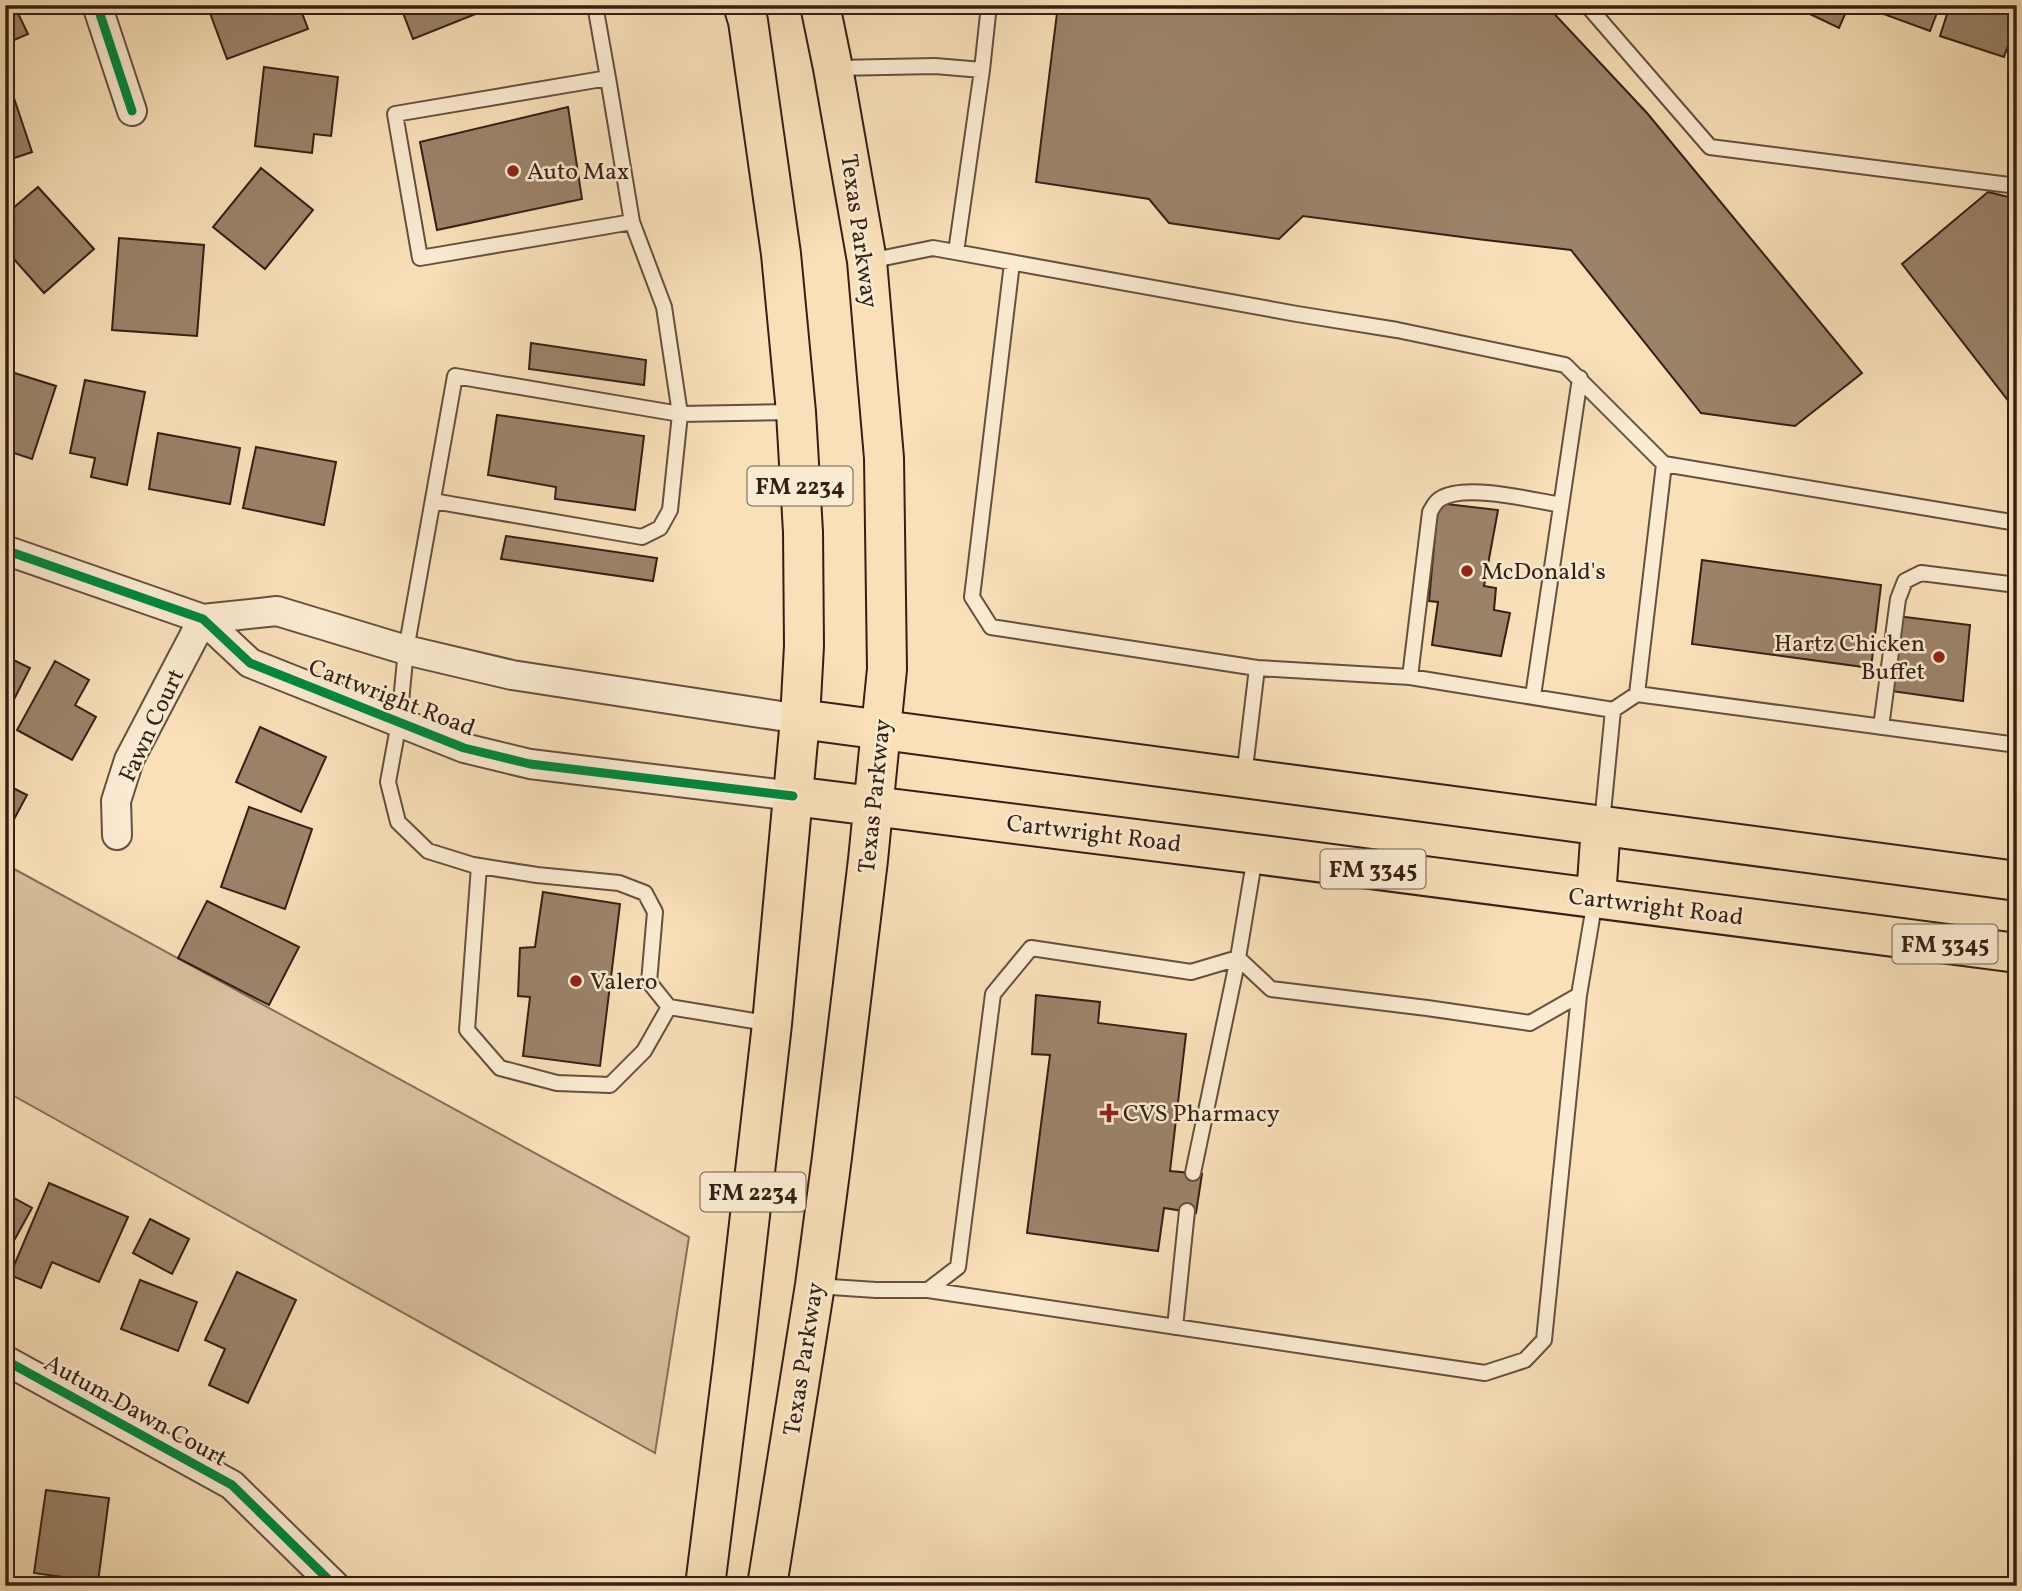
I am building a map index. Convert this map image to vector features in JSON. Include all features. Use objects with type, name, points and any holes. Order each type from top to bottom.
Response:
[{"type":"main road","name":"FM 2234","points":[[705,1586],[772,1024],[800,719],[804,646],[803,532],[796,412],[781,254],[748,21],[743,5]]},
{"type":"main road","name":"Texas Parkway","points":[[767,1586],[815,1285],[848,1033],[887,669],[884,458],[867,261],[820,5]]},
{"type":"main road","name":"Cartwright Road","points":[[800,719],[2017,881]]},
{"type":"main road","name":"Cartwright Road","points":[[793,796],[2017,953]]},
{"type":"main road","points":[[1595,898],[1601,825]]},
{"type":"street","points":[[97,5],[132,111]]},
{"type":"street","name":"Cartwright Road","points":[[5,550],[203,619],[250,663],[464,748],[530,764],[793,796]]},
{"type":"street","name":"Cartwright Road","points":[[203,619],[277,611],[406,650],[512,675],[800,719]]},
{"type":"street","name":"Fawn Court","points":[[117,835],[116,801],[129,760],[203,619]]},
{"type":"street","name":"Autum Dawn Court","points":[[8,1370],[232,1485],[335,1586]]},
{"type":"lane","points":[[433,501],[642,537],[660,528],[670,510],[680,414],[664,307],[632,222],[596,5]]},
{"type":"lane","points":[[956,252],[989,5]]},
{"type":"lane","points":[[1587,5],[1710,147],[2017,186]]},
{"type":"lane","points":[[833,68],[935,66],[982,70]]},
{"type":"lane","points":[[608,78],[395,114],[420,258],[632,222]]},
{"type":"lane","points":[[867,261],[933,248],[1409,332],[1565,365],[1664,464],[2017,523]]},
{"type":"lane","points":[[1012,262],[972,597],[990,627],[1256,668],[1410,677],[1614,710],[1637,694],[2017,745]]},
{"type":"lane","points":[[772,1024],[669,1007],[649,982],[655,912],[645,893],[619,883],[479,866],[428,851],[398,822],[388,782],[399,722],[406,650],[455,376],[680,414],[796,412]]},
{"type":"lane","points":[[1533,696],[1580,378]]},
{"type":"lane","points":[[1637,694],[1664,464]]},
{"type":"lane","points":[[1410,677],[1430,512],[1436,502],[1443,497],[1471,491],[1562,505]]},
{"type":"lane","points":[[1881,727],[1898,599],[1905,581],[1921,573],[2017,585]]},
{"type":"lane","points":[[1244,777],[1256,668]]},
{"type":"lane","points":[[1601,825],[1614,710]]},
{"type":"lane","points":[[1193,1173],[1238,958],[1255,854]]},
{"type":"lane","points":[[479,866],[467,1030],[500,1068],[557,1083],[610,1085],[644,1051],[669,1007]]},
{"type":"lane","points":[[815,1285],[876,1290],[928,1290],[1485,1373],[1524,1360],[1544,1340],[1579,995],[1595,898]]},
{"type":"lane","points":[[928,1290],[958,1267],[993,994],[1031,948],[1191,972],[1238,958]]},
{"type":"lane","points":[[1238,958],[1271,989],[1530,1023],[1579,995]]},
{"type":"lane","points":[[1175,1327],[1187,1211]]},
{"type":"shaded area","points":[[5,864],[689,1237],[655,1453],[5,1091]]},
{"type":"building","points":[[5,5],[14,5],[28,34],[5,44]]},
{"type":"building","points":[[207,5],[299,5],[308,29],[227,59]]},
{"type":"building","points":[[400,5],[498,5],[413,39]]},
{"type":"building","points":[[1058,5],[1546,5],[1647,113],[1862,373],[1795,426],[1701,413],[1571,250],[1303,216],[1279,239],[1169,223],[1149,199],[1036,182]]},
{"type":"building","points":[[1791,5],[1849,5],[1839,28]]},
{"type":"building","points":[[1868,5],[1940,5],[1930,31],[1867,8]]},
{"type":"building","points":[[1950,5],[2017,5],[2017,19],[2004,57],[1940,36]]},
{"type":"building","points":[[264,67],[338,77],[331,136],[314,134],[312,153],[255,146]]},
{"type":"building","points":[[5,71],[32,152],[5,161]]},
{"type":"building","points":[[568,107],[582,199],[437,230],[420,142]]},
{"type":"building","points":[[261,168],[313,210],[265,269],[213,227]]},
{"type":"building","points":[[38,187],[94,249],[44,293],[5,249],[5,215]]},
{"type":"building","points":[[1988,192],[2017,199],[2017,412],[1902,264]]},
{"type":"building","points":[[119,238],[204,245],[197,336],[112,330]]},
{"type":"building","points":[[531,343],[646,360],[644,385],[529,369]]},
{"type":"building","points":[[5,370],[56,386],[32,459],[5,450]]},
{"type":"building","points":[[85,380],[145,392],[127,485],[91,477],[95,458],[70,453]]},
{"type":"building","points":[[497,415],[644,436],[635,510],[555,499],[556,487],[488,475]]},
{"type":"building","points":[[158,433],[240,448],[230,504],[149,489]]},
{"type":"building","points":[[256,447],[336,462],[324,525],[243,508]]},
{"type":"building","points":[[1438,503],[1498,510],[1484,586],[1496,588],[1494,610],[1510,613],[1501,656],[1432,645],[1438,602],[1429,601]]},
{"type":"building","points":[[506,536],[657,558],[653,581],[501,559]]},
{"type":"building","points":[[1702,560],[1881,585],[1871,668],[1692,644]]},
{"type":"building","points":[[1897,616],[1970,625],[1963,701],[1891,691]]},
{"type":"building","points":[[5,656],[30,668],[5,717]]},
{"type":"building","points":[[55,661],[89,680],[75,705],[96,717],[72,760],[17,730]]},
{"type":"building","points":[[260,727],[326,757],[301,812],[236,782]]},
{"type":"building","points":[[5,784],[27,795],[5,836]]},
{"type":"building","points":[[249,807],[312,829],[285,909],[221,887]]},
{"type":"building","points":[[543,892],[620,904],[600,1066],[523,1056],[530,997],[518,996],[520,948],[535,947]]},
{"type":"building","points":[[207,901],[299,947],[269,1005],[178,958]]},
{"type":"building","name":"CVS Pharmacy","points":[[1036,995],[1100,1002],[1098,1023],[1186,1034],[1170,1171],[1202,1174],[1196,1213],[1164,1208],[1158,1251],[1027,1233],[1050,1055],[1032,1054]]},
{"type":"building","points":[[49,1183],[128,1217],[99,1282],[52,1262],[41,1288],[10,1275]]},
{"type":"building","points":[[5,1193],[32,1208],[5,1257]]},
{"type":"building","points":[[150,1219],[189,1239],[172,1274],[133,1253]]},
{"type":"building","points":[[237,1272],[296,1300],[248,1403],[209,1385],[225,1349],[205,1340]]},
{"type":"building","points":[[140,1280],[197,1302],[178,1351],[121,1329]]},
{"type":"building","points":[[46,1490],[109,1498],[98,1582],[34,1573]]},
{"type":"cycle path","points":[[97,5],[132,111]]},
{"type":"cycle path","points":[[5,550],[203,619],[250,663],[464,748],[530,764],[793,796]]},
{"type":"cycle path","points":[[5,1360],[232,1485],[335,1586]]},
{"type":"place","name":"Auto Max","points":[[513,171]]},
{"type":"place","name":"McDonald's","points":[[1467,571]]},
{"type":"place","name":"Hartz Chicken Buffet","points":[[1939,657]]},
{"type":"place","name":"Valero","points":[[576,981]]},
{"type":"place","name":"CVS Pharmacy","points":[[1109,1113]]}]
